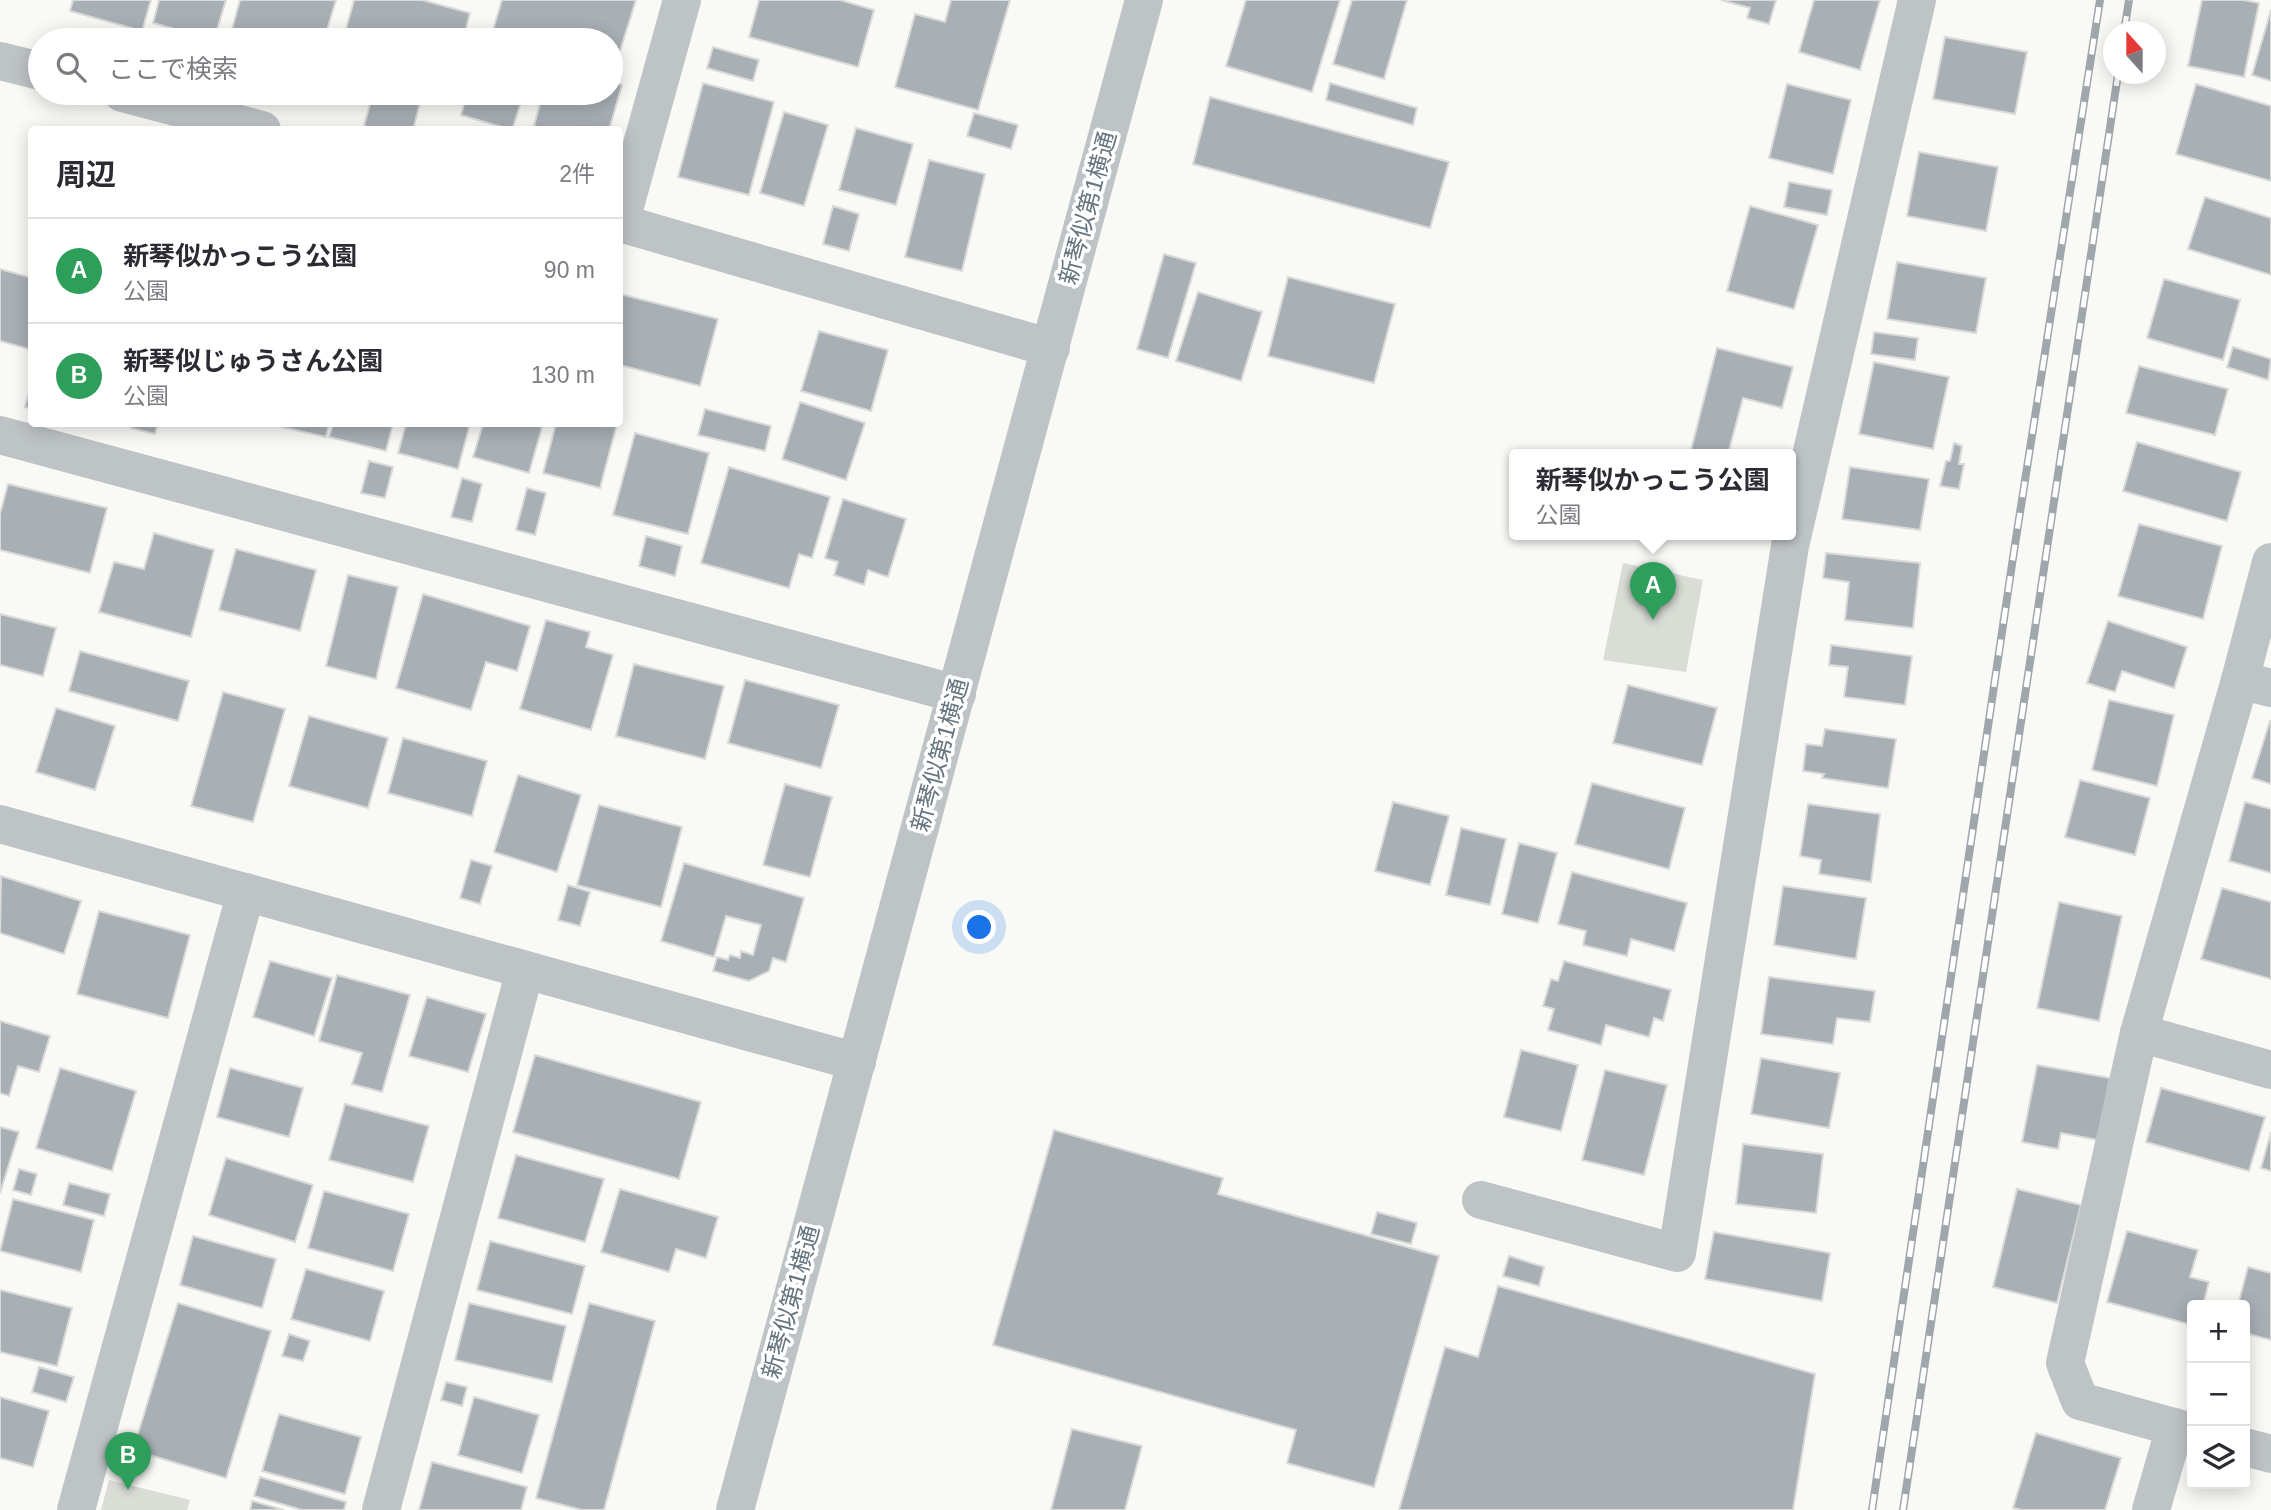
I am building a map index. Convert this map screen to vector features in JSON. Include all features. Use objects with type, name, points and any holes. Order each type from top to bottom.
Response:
[{"type":"street","points":[[623,213],[682,0]]},
{"type":"street","name":"新琴似第1横通","points":[[735,1510],[1144,0]]},
{"type":"street","points":[[1796,520],[1917,0]]},
{"type":"street","points":[[0,61],[28,68]]},
{"type":"street","points":[[167,105],[247,126]]},
{"type":"street","points":[[623,225],[1051,348]]},
{"type":"street","points":[[0,435],[957,694]]},
{"type":"street","points":[[1481,1200],[1677,1253],[1791,540]]},
{"type":"street","points":[[2151,1510],[2183,1430],[2080,1401],[2065,1363],[2139,1033],[2256,684],[2271,562]]},
{"type":"street","points":[[0,824],[857,1062]]},
{"type":"street","points":[[76,1510],[246,892]]},
{"type":"street","points":[[381,1510],[525,970]]},
{"type":"street","points":[[2139,1033],[2271,1070]]},
{"type":"street","points":[[2250,1448],[2271,1454]]},
{"type":"shaded area","points":[[1623,563],[1703,580],[1686,672],[1603,660]]},
{"type":"shaded area","points":[[109,1480],[190,1500],[187,1510],[101,1510]]},
{"type":"building","points":[[73,0],[151,0],[143,28],[131,28],[70,11]]},
{"type":"building","points":[[159,0],[226,0],[218,28],[171,28],[153,23]]},
{"type":"building","points":[[240,0],[336,0],[328,28],[232,28]]},
{"type":"building","points":[[354,0],[422,0],[470,13],[466,28],[346,28]]},
{"type":"building","points":[[502,0],[636,0],[623,41],[623,28],[494,28]]},
{"type":"building","points":[[759,0],[840,0],[874,10],[858,67],[749,37]]},
{"type":"building","points":[[951,0],[1010,0],[978,110],[895,87],[915,14],[945,22]]},
{"type":"building","points":[[1246,0],[1340,0],[1312,92],[1226,66]]},
{"type":"building","points":[[1352,0],[1407,0],[1384,79],[1333,64]]},
{"type":"building","points":[[1721,0],[1776,0],[1769,24],[1747,18],[1750,8]]},
{"type":"building","points":[[1814,0],[1880,0],[1860,70],[1799,52]]},
{"type":"building","points":[[2202,0],[2243,0],[2259,3],[2244,77],[2188,66]]},
{"type":"building","points":[[2271,10],[2271,81],[2252,75]]},
{"type":"building","points":[[1945,37],[2027,52],[2015,114],[1933,99]]},
{"type":"building","points":[[713,47],[759,60],[753,81],[707,68]]},
{"type":"building","points":[[703,83],[774,102],[749,195],[678,177]]},
{"type":"building","points":[[1330,83],[1417,108],[1413,125],[1326,100]]},
{"type":"building","points":[[1787,84],[1851,100],[1833,174],[1769,158]]},
{"type":"building","points":[[2196,84],[2271,106],[2271,181],[2176,154]]},
{"type":"building","points":[[1210,97],[1449,162],[1430,228],[1193,164]]},
{"type":"building","points":[[370,105],[419,105],[414,126],[364,126]]},
{"type":"building","points":[[464,105],[520,105],[513,126],[498,126],[461,115]]},
{"type":"building","points":[[540,105],[616,105],[610,126],[534,126]]},
{"type":"building","points":[[784,112],[828,125],[804,206],[760,193]]},
{"type":"building","points":[[974,113],[1018,125],[1011,149],[967,136]]},
{"type":"building","points":[[856,128],[913,144],[896,205],[839,190]]},
{"type":"building","points":[[1919,152],[1998,167],[1986,231],[1907,216]]},
{"type":"building","points":[[929,160],[985,174],[962,271],[905,257]]},
{"type":"building","points":[[1789,182],[1832,190],[1827,215],[1784,207]]},
{"type":"building","points":[[2205,197],[2271,218],[2271,275],[2188,249]]},
{"type":"building","points":[[833,206],[859,214],[849,251],[823,244]]},
{"type":"building","points":[[1750,206],[1818,225],[1794,309],[1727,291]]},
{"type":"building","points":[[1164,254],[1196,263],[1168,358],[1137,349]]},
{"type":"building","points":[[1897,262],[1986,278],[1976,333],[1887,319]]},
{"type":"building","points":[[0,269],[28,277],[28,349],[0,341]]},
{"type":"building","points":[[1288,277],[1395,304],[1374,383],[1268,356]]},
{"type":"building","points":[[2164,279],[2240,300],[2223,360],[2147,338]]},
{"type":"building","points":[[1198,292],[1262,312],[1241,381],[1176,361]]},
{"type":"building","points":[[623,295],[718,319],[700,386],[623,366]]},
{"type":"building","points":[[819,331],[888,350],[871,411],[801,391]]},
{"type":"building","points":[[1874,332],[1918,338],[1915,360],[1871,354]]},
{"type":"building","points":[[2233,347],[2271,359],[2268,380],[2227,367]]},
{"type":"building","points":[[1717,348],[1793,367],[1782,408],[1743,398],[1729,449],[1691,449]]},
{"type":"building","points":[[1874,362],[1949,377],[1933,449],[1859,434]]},
{"type":"building","points":[[2139,366],[2228,389],[2215,435],[2126,413]]},
{"type":"building","points":[[800,402],[865,423],[846,480],[782,459]]},
{"type":"building","points":[[705,409],[771,426],[765,451],[698,435]]},
{"type":"building","points":[[132,427],[157,427],[155,434]]},
{"type":"building","points":[[282,427],[328,427],[326,437]]},
{"type":"building","points":[[332,427],[392,427],[386,451],[329,437]]},
{"type":"building","points":[[405,427],[469,427],[458,469],[398,453]]},
{"type":"building","points":[[482,427],[542,427],[529,473],[473,457]]},
{"type":"building","points":[[555,427],[616,427],[600,488],[543,473]]},
{"type":"building","points":[[635,433],[709,453],[688,534],[613,515]]},
{"type":"building","points":[[2137,442],[2241,472],[2227,521],[2123,491]]},
{"type":"building","points":[[1954,443],[1962,446],[1959,464],[1964,464],[1959,489],[1940,486]]},
{"type":"building","points":[[369,461],[393,467],[385,498],[361,493]]},
{"type":"building","points":[[729,467],[830,497],[812,558],[799,554],[789,588],[701,563]]},
{"type":"building","points":[[1850,467],[1929,479],[1920,530],[1842,519]]},
{"type":"building","points":[[462,478],[482,484],[472,522],[451,517]]},
{"type":"building","points":[[8,484],[107,508],[90,573],[0,550],[0,514]]},
{"type":"building","points":[[527,488],[546,493],[535,535],[516,530]]},
{"type":"building","points":[[843,499],[906,519],[888,577],[868,570],[864,585],[834,575],[838,562],[825,558]]},
{"type":"building","points":[[2139,524],[2222,546],[2203,619],[2118,596]]},
{"type":"building","points":[[154,533],[214,550],[191,637],[99,612],[114,562],[144,569]]},
{"type":"building","points":[[646,536],[682,546],[675,576],[639,566]]},
{"type":"building","points":[[236,549],[316,570],[300,631],[219,610]]},
{"type":"building","points":[[1826,553],[1920,563],[1913,628],[1845,620],[1849,582],[1823,578]]},
{"type":"building","points":[[348,575],[398,587],[376,679],[326,666]]},
{"type":"building","points":[[423,594],[530,626],[517,671],[486,662],[471,710],[396,688]]},
{"type":"building","points":[[0,614],[56,628],[43,676],[0,665]]},
{"type":"building","points":[[546,620],[590,632],[586,647],[613,655],[591,730],[520,709]]},
{"type":"building","points":[[2108,621],[2187,647],[2174,688],[2122,671],[2115,692],[2087,683]]},
{"type":"building","points":[[1831,645],[1912,656],[1905,705],[1844,697],[1848,667],[1829,665]]},
{"type":"building","points":[[80,651],[189,681],[178,721],[69,691]]},
{"type":"building","points":[[634,664],[724,686],[705,759],[616,736]]},
{"type":"building","points":[[745,680],[839,705],[821,768],[728,743]]},
{"type":"building","points":[[1628,685],[1717,708],[1702,765],[1613,743]]},
{"type":"building","points":[[223,692],[285,709],[253,822],[191,806]]},
{"type":"building","points":[[2109,700],[2174,715],[2157,786],[2092,770]]},
{"type":"building","points":[[56,708],[115,726],[95,790],[36,772]]},
{"type":"building","points":[[309,716],[388,738],[368,808],[289,786]]},
{"type":"building","points":[[2271,721],[2271,784],[2252,778]]},
{"type":"building","points":[[1825,729],[1896,739],[1888,788],[1822,778],[1824,774],[1803,771],[1806,744],[1822,746]]},
{"type":"building","points":[[403,738],[487,761],[472,816],[388,793]]},
{"type":"building","points":[[518,775],[581,795],[557,872],[494,852]]},
{"type":"building","points":[[2080,780],[2150,798],[2135,855],[2065,837]]},
{"type":"building","points":[[1592,783],[1685,808],[1669,869],[1575,844]]},
{"type":"building","points":[[785,784],[832,797],[810,877],[763,865]]},
{"type":"building","points":[[1393,802],[1449,816],[1430,885],[1375,871]]},
{"type":"building","points":[[2245,802],[2271,809],[2271,873],[2229,861]]},
{"type":"building","points":[[1808,804],[1880,814],[1871,882],[1819,874],[1821,860],[1800,856]]},
{"type":"building","points":[[599,805],[682,827],[661,907],[577,885]]},
{"type":"building","points":[[1461,828],[1506,839],[1490,905],[1446,895]]},
{"type":"building","points":[[1519,843],[1557,853],[1538,923],[1502,914]]},
{"type":"building","points":[[471,860],[492,866],[480,904],[460,898]]},
{"type":"building","points":[[684,863],[804,898],[786,962],[773,958],[769,971],[749,981],[713,971],[717,957],[728,960],[730,955],[740,958],[741,951],[753,955],[761,925],[726,916],[714,957],[661,941]]},
{"type":"building","points":[[1572,872],[1687,903],[1674,951],[1631,939],[1627,956],[1583,945],[1586,931],[1558,924]]},
{"type":"building","points":[[1,876],[81,901],[64,954],[0,933]]},
{"type":"building","points":[[568,885],[590,892],[580,926],[558,920]]},
{"type":"building","points":[[1783,886],[1866,898],[1856,959],[1774,945]]},
{"type":"building","points":[[2222,888],[2271,902],[2271,979],[2201,959]]},
{"type":"building","points":[[2059,902],[2122,916],[2099,1021],[2037,1008]]},
{"type":"building","points":[[99,911],[190,935],[168,1018],[77,994]]},
{"type":"building","points":[[270,961],[332,978],[314,1036],[253,1017]]},
{"type":"building","points":[[1564,961],[1671,990],[1663,1021],[1654,1018],[1649,1037],[1606,1025],[1601,1045],[1548,1030],[1554,1009],[1543,1006],[1551,979],[1558,981]]},
{"type":"building","points":[[337,975],[410,995],[382,1092],[352,1084],[362,1053],[319,1041]]},
{"type":"building","points":[[1769,977],[1875,991],[1870,1022],[1837,1018],[1833,1044],[1761,1034]]},
{"type":"building","points":[[427,997],[486,1014],[468,1072],[409,1056]]},
{"type":"building","points":[[0,1021],[50,1036],[39,1072],[18,1066],[9,1096],[0,1093]]},
{"type":"building","points":[[1521,1050],[1578,1065],[1561,1131],[1504,1117]]},
{"type":"building","points":[[535,1055],[701,1102],[679,1179],[513,1132]]},
{"type":"building","points":[[1761,1058],[1840,1073],[1829,1128],[1751,1114]]},
{"type":"building","points":[[2037,1065],[2110,1078],[2098,1140],[2061,1133],[2058,1149],[2022,1142]]},
{"type":"building","points":[[60,1068],[136,1091],[112,1171],[36,1148]]},
{"type":"building","points":[[230,1068],[303,1088],[289,1137],[217,1117]]},
{"type":"building","points":[[1605,1070],[1667,1085],[1644,1175],[1582,1160]]},
{"type":"building","points":[[2161,1088],[2265,1117],[2249,1171],[2146,1142]]},
{"type":"building","points":[[345,1104],[429,1126],[413,1182],[329,1160]]},
{"type":"building","points":[[0,1127],[19,1132],[0,1193]]},
{"type":"building","points":[[1054,1130],[1223,1178],[1218,1194],[1439,1256],[1374,1487],[1287,1463],[1296,1430],[993,1345]]},
{"type":"building","points":[[2271,1132],[2271,1171],[2261,1168]]},
{"type":"building","points":[[1743,1144],[1823,1154],[1816,1213],[1736,1204]]},
{"type":"building","points":[[516,1155],[604,1179],[585,1242],[498,1218]]},
{"type":"building","points":[[226,1158],[313,1185],[295,1242],[209,1215]]},
{"type":"building","points":[[19,1169],[37,1174],[31,1195],[13,1190]]},
{"type":"building","points":[[69,1183],[110,1194],[104,1216],[63,1205]]},
{"type":"building","points":[[620,1189],[718,1217],[706,1258],[676,1249],[669,1272],[601,1252]]},
{"type":"building","points":[[2017,1189],[2081,1205],[2057,1303],[1993,1287]]},
{"type":"building","points":[[324,1191],[409,1214],[393,1271],[308,1248]]},
{"type":"building","points":[[13,1199],[94,1220],[81,1272],[0,1251]]},
{"type":"building","points":[[1377,1212],[1417,1223],[1411,1244],[1371,1234]]},
{"type":"building","points":[[2127,1231],[2198,1250],[2190,1277],[2209,1282],[2204,1300],[2187,1300],[2187,1324],[2107,1302]]},
{"type":"building","points":[[1714,1232],[1830,1253],[1822,1301],[1705,1279]]},
{"type":"building","points":[[193,1236],[276,1259],[262,1308],[180,1285]]},
{"type":"building","points":[[490,1241],[585,1266],[572,1314],[477,1290]]},
{"type":"building","points":[[1509,1256],[1544,1267],[1539,1286],[1503,1276]]},
{"type":"building","points":[[2248,1267],[2271,1273],[2271,1340],[2250,1334],[2250,1300],[2239,1300]]},
{"type":"building","points":[[306,1269],[384,1291],[370,1341],[291,1319]]},
{"type":"building","points":[[1498,1286],[1815,1374],[1793,1510],[1399,1510],[1445,1347],[1478,1357]]},
{"type":"building","points":[[0,1290],[72,1308],[57,1366],[0,1352]]},
{"type":"building","points":[[178,1303],[271,1331],[226,1478],[133,1450]]},
{"type":"building","points":[[469,1303],[566,1326],[552,1382],[455,1360]]},
{"type":"building","points":[[589,1303],[655,1321],[604,1510],[582,1510],[536,1498]]},
{"type":"building","points":[[289,1334],[310,1341],[303,1361],[282,1356]]},
{"type":"building","points":[[39,1367],[74,1377],[66,1402],[32,1392]]},
{"type":"building","points":[[446,1382],[467,1387],[462,1406],[441,1400]]},
{"type":"building","points":[[0,1397],[49,1411],[33,1467],[0,1458]]},
{"type":"building","points":[[474,1397],[539,1415],[522,1473],[458,1455]]},
{"type":"building","points":[[279,1414],[361,1437],[345,1494],[262,1471]]},
{"type":"building","points":[[1072,1429],[1142,1446],[1125,1510],[1051,1510]]},
{"type":"building","points":[[2036,1433],[2121,1458],[2105,1510],[2013,1508]]},
{"type":"building","points":[[432,1462],[527,1487],[521,1510],[419,1510]]},
{"type":"building","points":[[260,1477],[346,1502],[344,1510],[302,1510],[254,1496]]},
{"type":"building","points":[[252,1501],[284,1510],[250,1510]]},
{"type":"railway","points":[[1872,1510],[2014,551],[2100,0]]},
{"type":"railway","points":[[2126,21],[2129,0]]},
{"type":"railway","points":[[1903,1510],[2117,84]]},
{"type":"place","name":"新琴似かっこう公園","points":[[1653,620]]},
{"type":"place","name":"新琴似じゅうさん公園","points":[[128,1490]]}]
